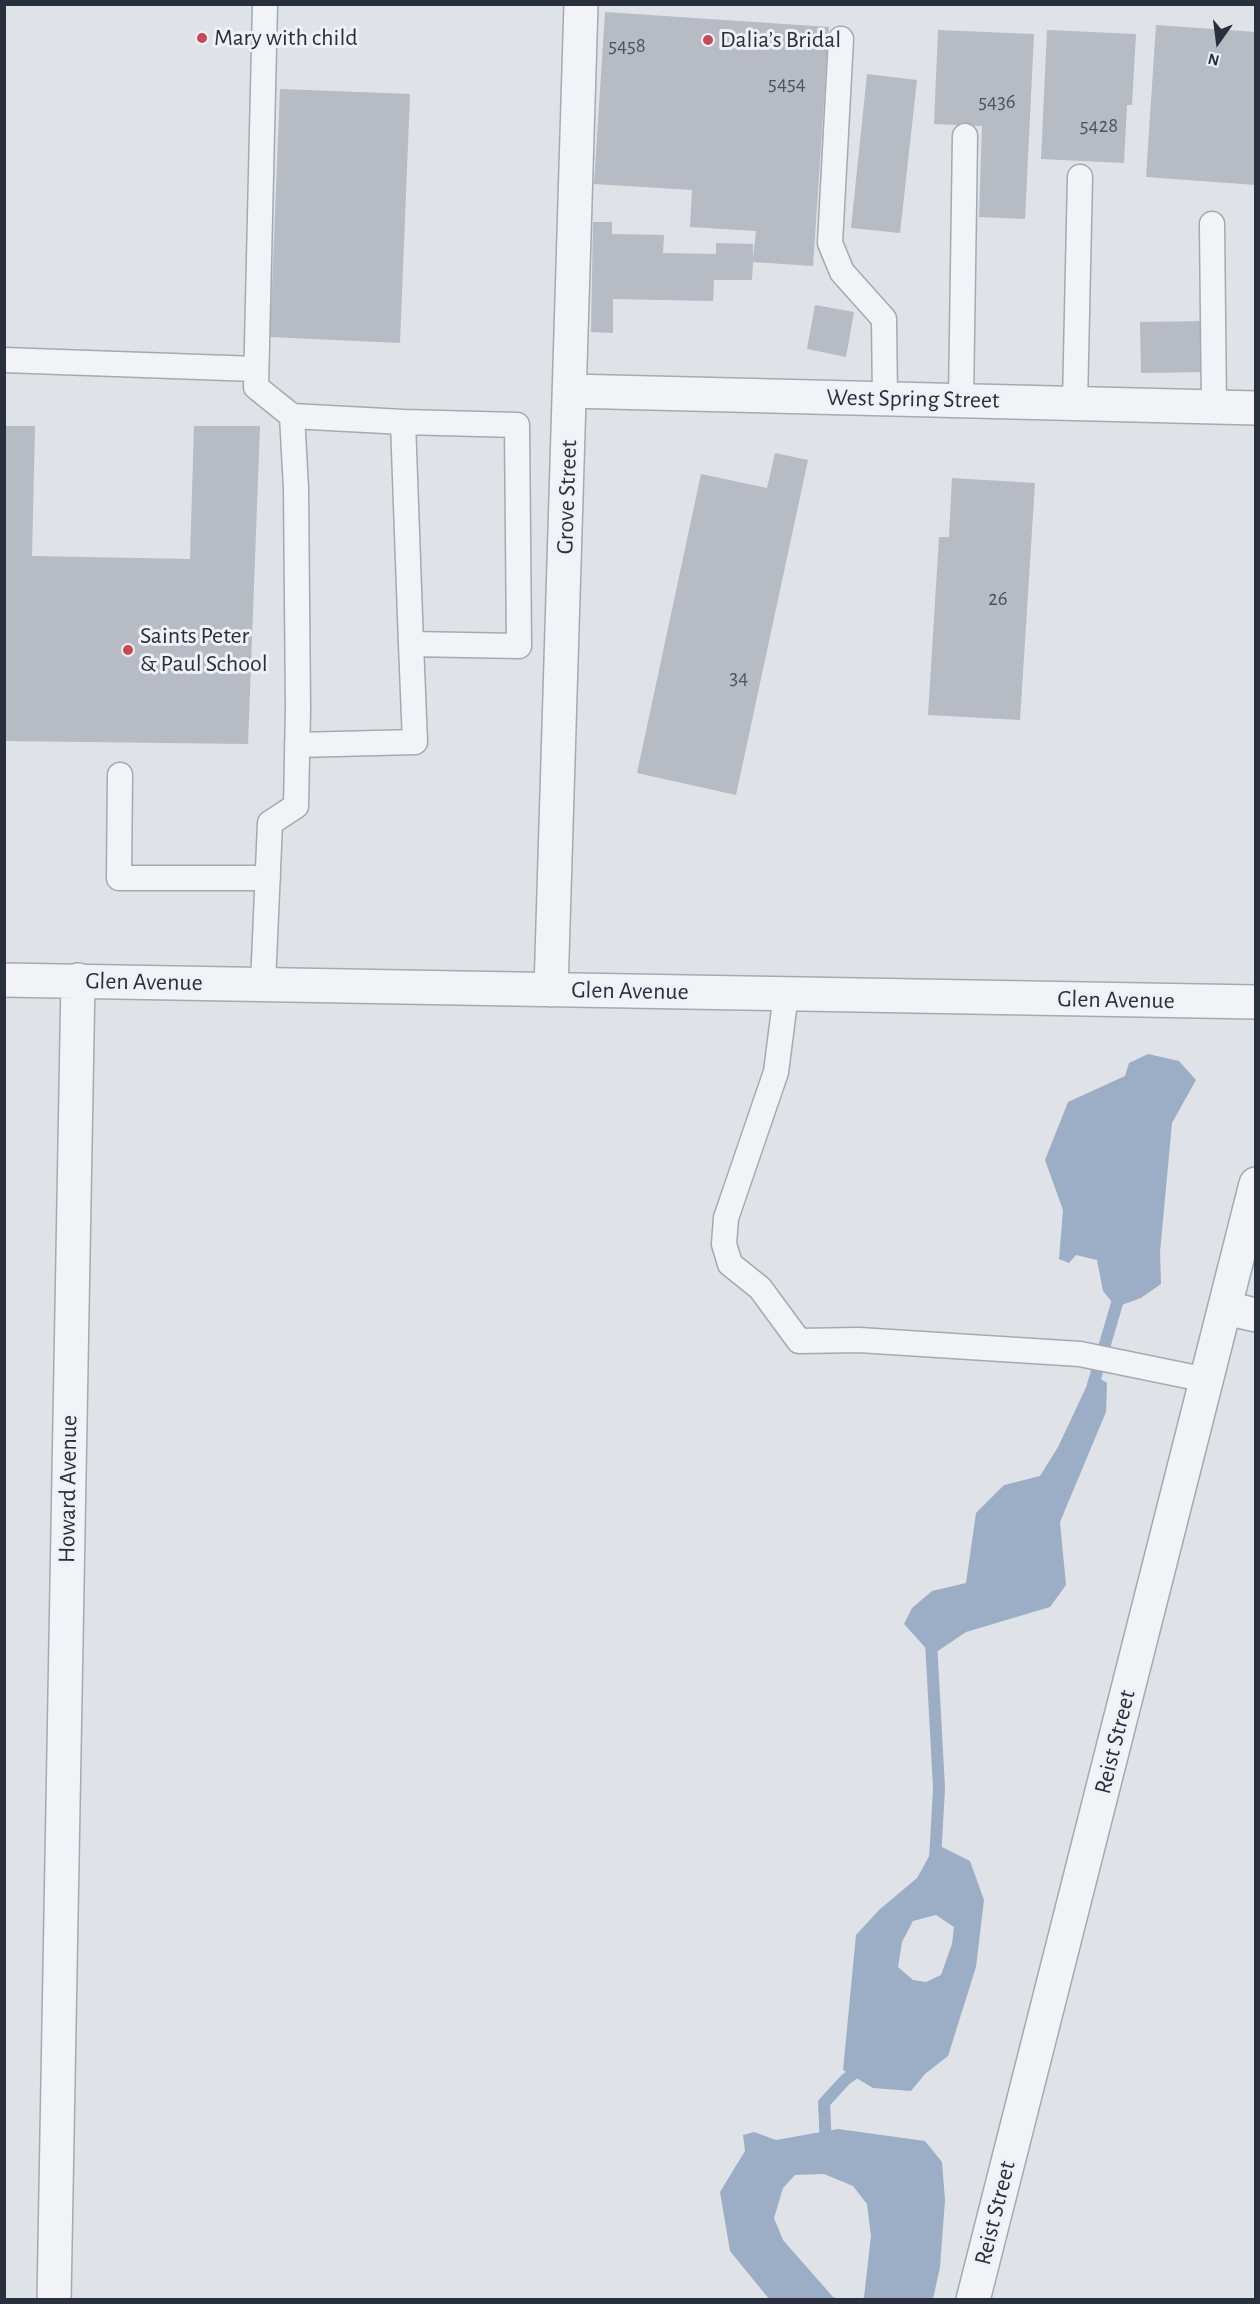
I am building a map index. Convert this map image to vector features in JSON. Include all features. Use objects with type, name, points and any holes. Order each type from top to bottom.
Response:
[{"type":"street","name":"Grove Street","points":[[552,990],[580,4]]},
{"type":"street","name":"West Spring Street","points":[[570,391],[1256,408]]},
{"type":"street","name":"Glen Avenue","points":[[4,980],[1256,1002]]},
{"type":"street","name":"Howard Avenue","points":[[54,2300],[78,981]]},
{"type":"street","name":"Reist Street","points":[[973,2300],[1207,1380],[1240,1311],[1256,1184]]},
{"type":"lane","points":[[265,4],[256,387],[292,416],[517,425],[519,646],[411,644]]},
{"type":"lane","points":[[841,39],[830,243],[842,272],[884,320],[885,399]]},
{"type":"lane","points":[[961,400],[965,136]]},
{"type":"lane","points":[[1076,403],[1080,177]]},
{"type":"lane","points":[[1212,224],[1214,407]]},
{"type":"lane","points":[[4,360],[256,369]]},
{"type":"lane","points":[[263,984],[270,823],[296,806],[296,488],[292,416]]},
{"type":"lane","points":[[297,745],[415,742],[403,422]]},
{"type":"lane","points":[[120,775],[119,878],[268,878]]},
{"type":"lane","points":[[786,994],[776,1072],[726,1218],[724,1244],[730,1264],[760,1288],[799,1341],[859,1340],[1080,1354],[1207,1380]]},
{"type":"water","points":[[1148,1054],[1179,1061],[1196,1080],[1172,1123],[1160,1252],[1161,1284],[1141,1298],[1116,1307],[1103,1291],[1097,1260],[1076,1255],[1069,1263],[1059,1259],[1063,1210],[1045,1160],[1068,1102],[1125,1076],[1129,1063]]},
{"type":"water","points":[[1096,1376],[1107,1383],[1106,1412],[1060,1522],[1066,1585],[1050,1607],[966,1632],[932,1655],[904,1624],[912,1608],[932,1591],[966,1583],[976,1513],[1004,1485],[1040,1476],[1058,1447],[1089,1381]]},
{"type":"water","points":[[936,1844],[970,1861],[984,1900],[976,1967],[948,2056],[925,2074],[911,2091],[873,2088],[843,2070],[856,1935],[879,1910],[917,1878]],"holes":[[[936,1915],[954,1927],[952,1944],[941,1975],[926,1982],[913,1980],[898,1967],[902,1942],[913,1921]]]},
{"type":"water","points":[[838,2129],[925,2141],[942,2162],[945,2200],[940,2267],[933,2299],[862,2299],[871,2236],[867,2204],[853,2186],[824,2174],[795,2175],[783,2188],[774,2218],[783,2240],[833,2297],[839,2299],[769,2299],[730,2251],[720,2192],[745,2151],[743,2135],[754,2132],[776,2140]]},
{"type":"building","points":[[605,12],[829,27],[813,266],[753,262],[752,280],[714,280],[713,301],[613,299],[613,333],[591,332],[593,222],[612,222],[612,234],[664,235],[663,253],[716,254],[716,243],[753,244],[753,258],[756,231],[690,227],[692,190],[594,184]]},
{"type":"building","points":[[1156,25],[1256,32],[1256,185],[1146,177]]},
{"type":"building","points":[[938,30],[1034,34],[1025,219],[979,217],[982,126],[934,124]]},
{"type":"building","points":[[1047,30],[1136,34],[1132,105],[1127,105],[1124,163],[1041,159]]},
{"type":"building","points":[[867,74],[917,80],[900,233],[851,228]]},
{"type":"building","points":[[280,89],[410,94],[400,343],[270,337]]},
{"type":"building","points":[[815,305],[854,312],[846,357],[807,349]]},
{"type":"building","points":[[1206,321],[1207,372],[1141,373],[1140,322]]},
{"type":"building","name":"Saints Peter & Paul School","points":[[4,426],[35,426],[32,556],[190,559],[194,426],[260,426],[248,744],[4,741]]},
{"type":"building","points":[[775,453],[808,460],[736,795],[637,773],[701,474],[767,488]]},
{"type":"building","points":[[952,478],[1035,483],[1020,720],[928,715],[939,537],[949,537]]},
{"type":"waterway","points":[[1091,1392],[1120,1293]]},
{"type":"waterway","points":[[931,1641],[939,1788],[935,1860]]},
{"type":"waterway","points":[[826,2146],[824,2103],[845,2080],[865,2065]]},
{"type":"place","name":"Mary with child","points":[[202,38]]},
{"type":"place","name":"Dalia’s Bridal","points":[[708,40]]},
{"type":"place","name":"Saints Peter & Paul School","points":[[128,650]]}]
